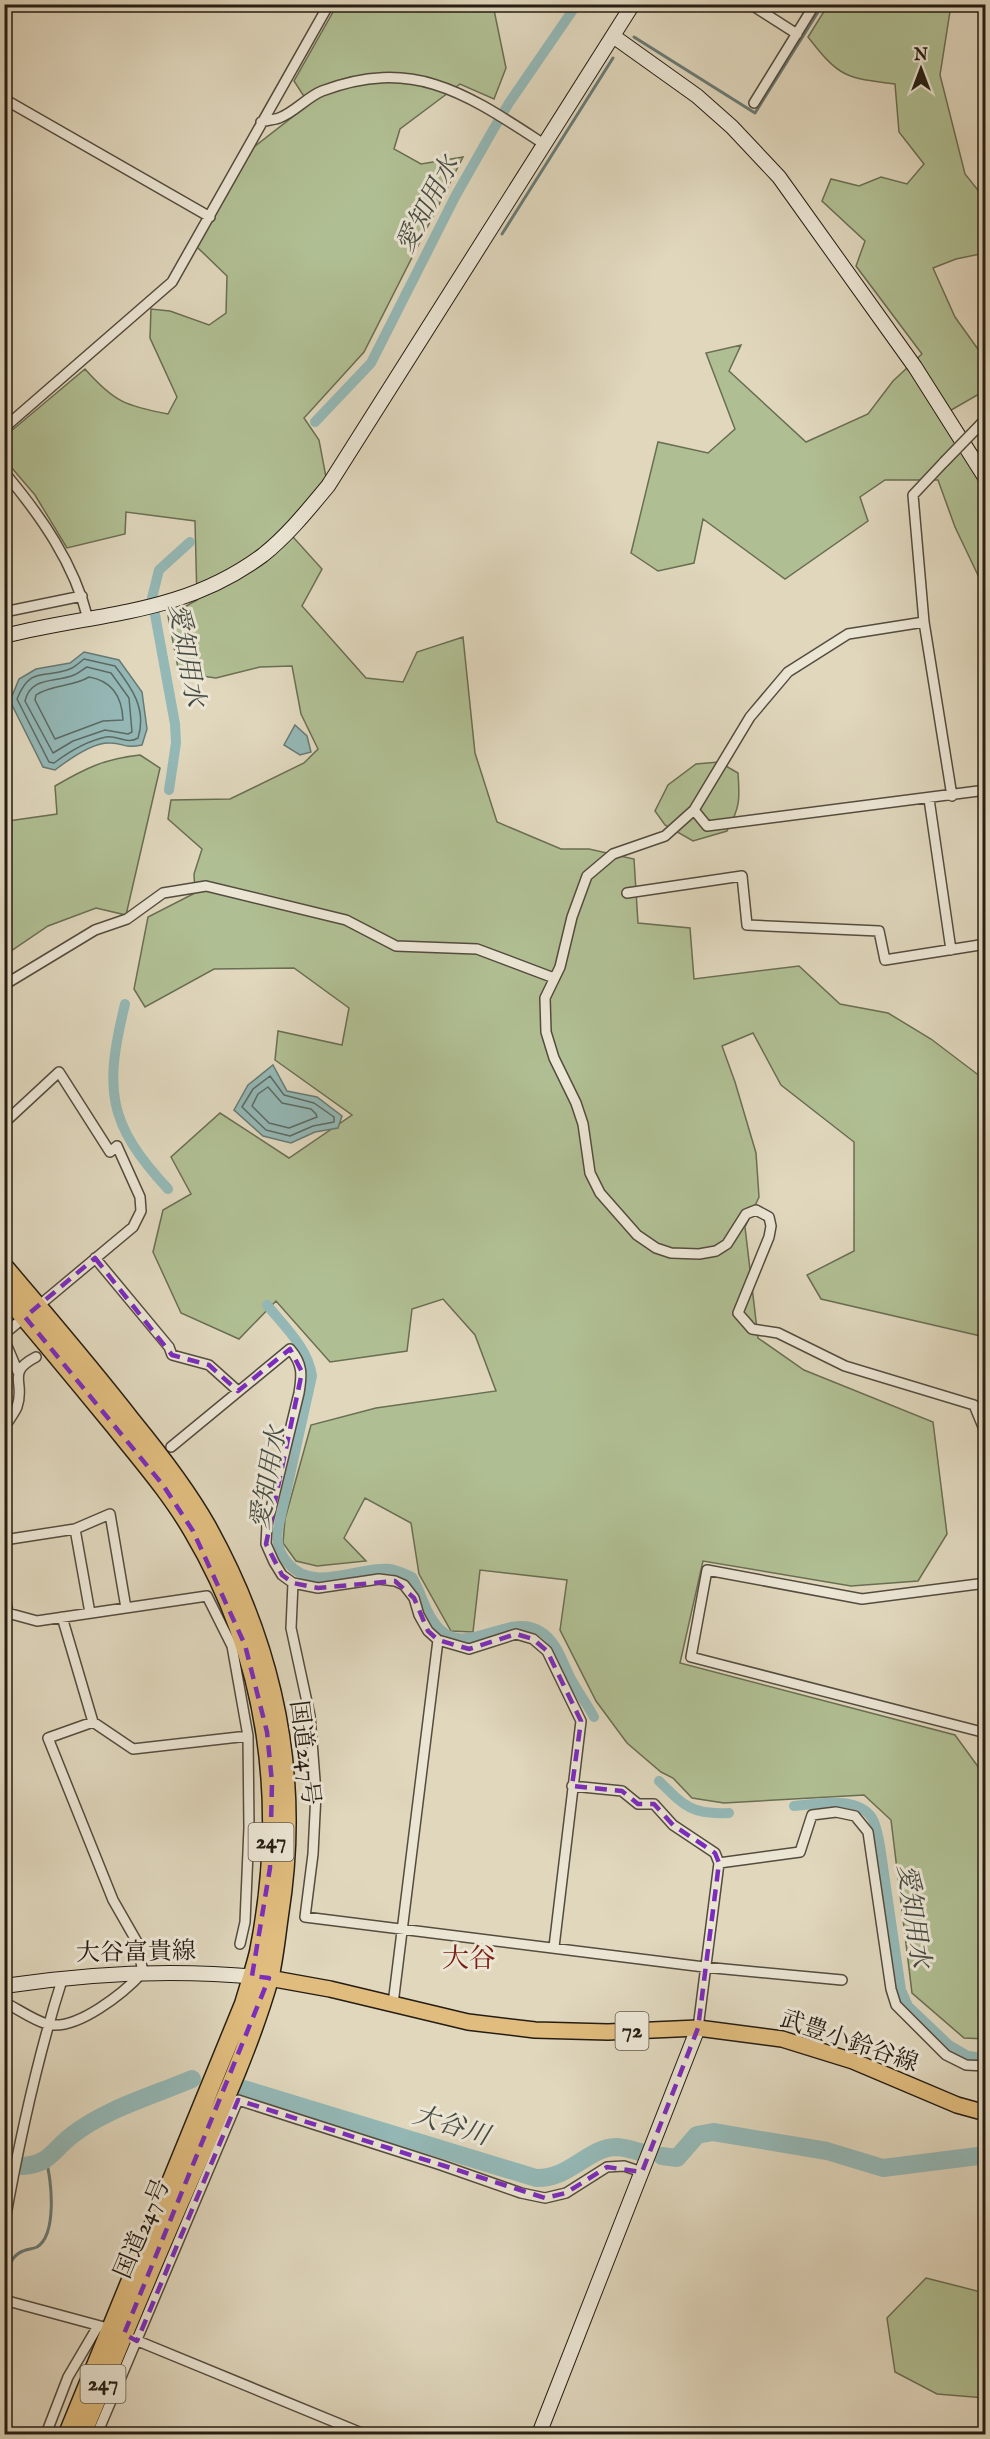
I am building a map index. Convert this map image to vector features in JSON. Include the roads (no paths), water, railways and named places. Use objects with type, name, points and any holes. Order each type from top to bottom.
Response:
[{"type":"highway","name":"国道247号","points":[[4,1267],[31,1312],[160,1457],[192,1502],[226,1565],[252,1626],[271,1687],[287,1787],[288,1832],[285,1884],[234,2074],[118,2333],[68,2434]]},
{"type":"highway","name":"国道247号","points":[[4,1293],[31,1312]]},
{"type":"highway","name":"国道247号","points":[[82,2434],[118,2333]]},
{"type":"main road","name":"武豊小鈴谷線","points":[[260,1977],[468,2022],[535,2030],[608,2032],[698,2028],[782,2039],[853,2061],[957,2105],[986,2113]]},
{"type":"street","points":[[4,428],[171,282],[329,4]]},
{"type":"street","points":[[4,636],[144,609],[194,594],[218,583],[264,554],[289,532],[328,486],[633,4]]},
{"type":"street","points":[[750,4],[797,34]]},
{"type":"street","points":[[754,103],[816,4]]},
{"type":"street","points":[[613,36],[697,96],[732,127],[778,177],[915,367],[986,479]]},
{"type":"street","points":[[261,122],[280,117],[320,91],[363,79],[384,77],[415,79],[445,86],[477,101],[544,144]]},
{"type":"street","points":[[4,99],[210,217]]},
{"type":"street","points":[[952,796],[924,622],[913,495],[986,418]]},
{"type":"street","points":[[4,472],[30,503],[64,555],[82,596],[88,619]]},
{"type":"street","points":[[4,612],[82,596]]},
{"type":"street","points":[[924,622],[848,634],[788,672],[750,717],[694,810],[665,836],[613,854],[587,876],[575,908],[560,967],[545,998],[546,1032],[554,1058],[576,1102],[583,1124],[590,1173],[600,1193],[637,1235],[656,1248],[671,1253],[699,1254],[716,1251],[727,1244],[746,1214],[756,1210],[769,1217],[771,1226],[769,1237],[738,1313],[743,1321],[752,1329],[778,1333],[845,1366],[974,1405],[986,1434]]},
{"type":"street","points":[[694,810],[706,826],[986,790]]},
{"type":"street","points":[[929,799],[951,950]]},
{"type":"street","points":[[627,892],[742,876],[747,925],[879,931],[885,960],[986,944]]},
{"type":"street","points":[[4,985],[95,930],[127,919],[163,893],[206,886],[346,920],[396,946],[477,950],[554,978]]},
{"type":"street","points":[[4,1123],[59,1072],[110,1152],[117,1146],[140,1197],[141,1211],[133,1227],[4,1334]]},
{"type":"street","points":[[95,1258],[169,1347],[172,1355],[209,1365],[238,1391]]},
{"type":"street","points":[[4,1339],[18,1372],[17,1406],[4,1428]]},
{"type":"street","points":[[171,1447],[290,1349],[297,1358],[302,1372],[267,1525],[266,1544],[282,1575],[293,1583],[318,1588],[379,1579],[394,1581],[404,1585],[428,1631],[438,1640],[469,1649],[516,1634],[533,1639],[547,1651],[581,1721],[554,1947]]},
{"type":"street","points":[[18,1372],[24,1364],[36,1357]]},
{"type":"street","points":[[4,1540],[75,1529],[110,1514],[126,1608]]},
{"type":"street","points":[[75,1529],[90,1613]]},
{"type":"street","points":[[986,1582],[862,1599],[707,1570],[692,1657],[986,1733]]},
{"type":"street","points":[[293,1583],[291,1628],[310,1716],[316,1792],[313,1854],[304,1917],[704,1967],[842,1980]]},
{"type":"street","points":[[4,1593],[6,1612],[37,1621],[207,1596],[232,1646],[248,1736],[248,1852],[245,1922],[240,1944]]},
{"type":"street","points":[[62,1617],[93,1722],[133,1749],[248,1736]]},
{"type":"street","points":[[393,2004],[438,1640]]},
{"type":"street","points":[[4,2002],[48,2025],[72,2021],[89,2016],[131,1986],[143,1972],[137,1942],[112,1900],[48,1738],[93,1722]]},
{"type":"street","points":[[538,2434],[698,2028],[719,1863],[715,1853],[673,1825],[654,1804],[638,1804],[622,1791],[572,1786]]},
{"type":"street","points":[[719,1863],[800,1852],[812,1815],[836,1812],[855,1816],[868,1832],[891,1989],[896,2006],[946,2055],[966,2065],[986,2067]]},
{"type":"street","name":"大谷富貴線","points":[[4,1986],[63,1977],[143,1972],[260,1977]]},
{"type":"street","points":[[4,2226],[48,2025],[63,1977]]},
{"type":"street","points":[[97,2434],[118,2333],[238,2100],[521,2193],[545,2198],[566,2193],[607,2167],[624,2166],[642,2172]]},
{"type":"street","points":[[4,2169],[13,2177]]},
{"type":"street","points":[[4,2300],[118,2333],[364,2434]]},
{"type":"street","points":[[46,2434],[68,2377],[118,2333]]},
{"type":"water","points":[[84,652],[119,660],[142,692],[147,729],[142,745],[103,743],[81,752],[55,770],[43,767],[10,701],[19,679],[36,669],[70,663]]},
{"type":"water","points":[[295,725],[307,736],[311,752],[300,755],[284,745]]},
{"type":"water","points":[[273,1065],[287,1091],[317,1097],[342,1116],[338,1128],[315,1132],[291,1143],[263,1136],[234,1110],[248,1085]]},
{"type":"waterway","name":"愛知用水","points":[[315,422],[371,363],[456,195],[493,130],[577,4]]},
{"type":"waterway","points":[[634,37],[755,113],[823,4]]},
{"type":"waterway","points":[[502,234],[613,58]]},
{"type":"waterway","name":"愛知用水","points":[[169,790],[176,743],[175,724],[152,598],[159,570],[190,542]]},
{"type":"waterway","name":"愛知用水","points":[[125,1004],[114,1060],[113,1083],[116,1104],[122,1124],[133,1144],[168,1189]]},
{"type":"waterway","name":"愛知用水","points":[[267,1305],[288,1329],[306,1356],[312,1376],[278,1529],[279,1547],[288,1563],[298,1572],[310,1576],[337,1576],[378,1569],[401,1572],[412,1577],[434,1622],[445,1634],[458,1638],[471,1638],[513,1627],[527,1626],[540,1631],[555,1646],[594,1717]]},
{"type":"waterway","name":"愛知用水","points":[[659,1781],[682,1803],[690,1807],[706,1812],[729,1813]]},
{"type":"waterway","name":"愛知用水","points":[[794,1806],[825,1803],[847,1804],[857,1806],[872,1818],[880,1846],[901,1990],[908,2006],[949,2045],[968,2056],[986,2058]]},
{"type":"waterway","name":"大谷川","points":[[22,2166],[45,2160],[71,2136],[99,2118],[192,2079]]},
{"type":"waterway","name":"大谷川","points":[[244,2089],[536,2178],[559,2174],[596,2152],[606,2149],[619,2147],[640,2152]]},
{"type":"waterway","name":"大谷川","points":[[662,2156],[677,2158],[697,2135],[713,2132],[827,2151],[883,2168],[986,2155]]},
{"type":"waterway","name":"大谷川","points":[[4,2158],[11,2163]]},
{"type":"waterway","points":[[4,2282],[10,2263],[15,2256],[37,2247],[48,2231],[51,2193],[46,2161]]},
{"type":"district","name":"大谷","points":[[469,1960]]}]
